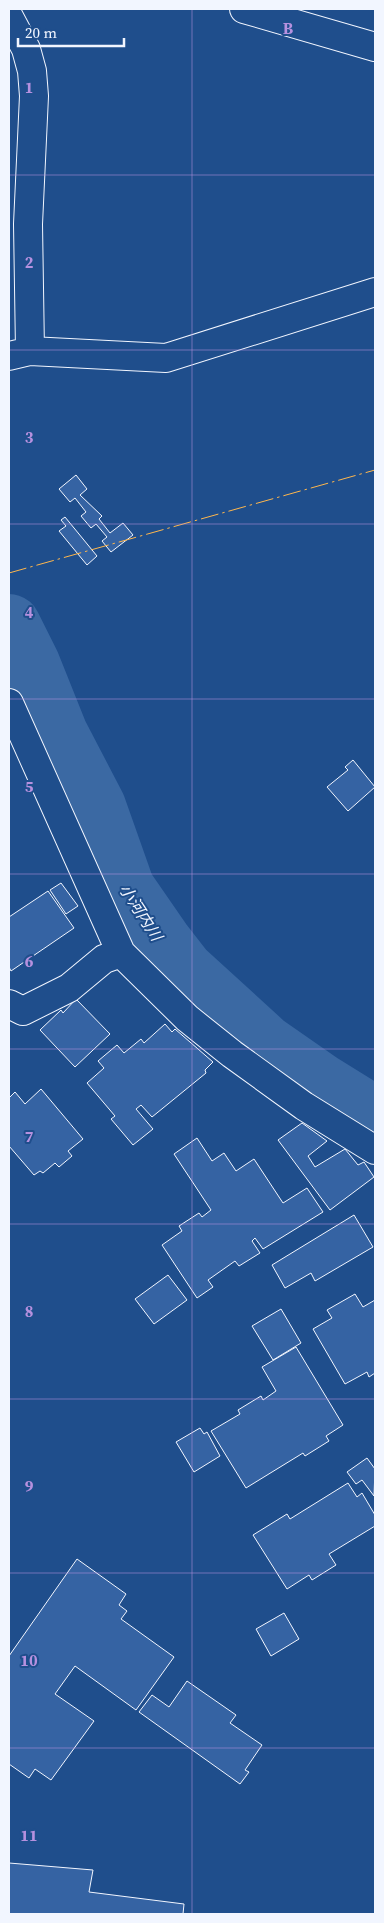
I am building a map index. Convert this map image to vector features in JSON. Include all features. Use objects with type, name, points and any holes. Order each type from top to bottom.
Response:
[{"type":"street","points":[[244,9],[375,47]]},
{"type":"street","points":[[9,17],[26,49],[32,71],[34,96],[19,353],[166,358],[375,292]]},
{"type":"street","points":[[9,703],[121,953],[187,1018],[232,1054],[304,1106],[375,1150]]},
{"type":"street","points":[[9,1004],[23,1011],[70,988],[104,960],[121,953]]},
{"type":"building","points":[[76,475],[87,489],[80,495],[102,516],[99,519],[110,533],[123,523],[133,535],[111,552],[102,541],[107,537],[96,524],[91,528],[81,516],[86,512],[75,498],[70,502],[59,489]]},
{"type":"building","points":[[65,517],[97,556],[87,565],[59,531],[66,526],[61,520]]},
{"type":"building","points":[[353,760],[375,787],[348,811],[327,787],[348,770],[345,767]]},
{"type":"building","points":[[61,883],[78,906],[66,914],[50,890]]},
{"type":"building","points":[[48,891],[74,928],[11,971],[9,967],[9,917]]},
{"type":"building","points":[[76,999],[110,1034],[75,1067],[40,1030],[61,1010],[63,1013]]},
{"type":"building","points":[[165,1024],[172,1032],[175,1029],[213,1062],[205,1070],[206,1073],[152,1117],[141,1105],[136,1109],[153,1129],[133,1145],[111,1119],[115,1116],[87,1083],[104,1068],[98,1061],[117,1045],[124,1053],[141,1039],[144,1043]]},
{"type":"building","points":[[41,1089],[83,1139],[68,1151],[72,1156],[59,1167],[55,1163],[43,1173],[40,1171],[34,1175],[9,1146],[9,1098],[15,1092],[25,1104]]},
{"type":"building","points":[[302,1123],[327,1141],[308,1156],[315,1167],[345,1149],[358,1165],[364,1162],[374,1177],[330,1210],[278,1140]]},
{"type":"building","points":[[197,1138],[212,1161],[224,1153],[236,1171],[254,1159],[283,1203],[307,1188],[323,1212],[263,1249],[255,1238],[252,1241],[260,1253],[239,1266],[235,1261],[208,1280],[213,1287],[197,1298],[162,1245],[182,1231],[179,1226],[199,1213],[202,1217],[211,1210],[174,1154]]},
{"type":"building","points":[[354,1215],[373,1247],[315,1281],[311,1273],[285,1288],[272,1265]]},
{"type":"building","points":[[168,1275],[187,1300],[154,1324],[135,1299]]},
{"type":"building","points":[[355,1294],[363,1307],[375,1300],[375,1373],[369,1377],[367,1372],[345,1384],[313,1329],[332,1318],[327,1310]]},
{"type":"building","points":[[281,1309],[301,1343],[273,1360],[252,1326]]},
{"type":"building","points":[[296,1347],[343,1425],[326,1436],[329,1441],[305,1456],[303,1453],[246,1488],[211,1431],[240,1414],[238,1410],[261,1396],[263,1400],[276,1391],[262,1367]]},
{"type":"building","points":[[200,1428],[204,1434],[207,1432],[220,1456],[194,1472],[176,1442]]},
{"type":"building","points":[[367,1458],[375,1469],[374,1496],[362,1480],[356,1484],[347,1472]]},
{"type":"building","points":[[348,1483],[357,1497],[362,1493],[375,1515],[375,1526],[329,1554],[336,1565],[312,1580],[309,1575],[287,1589],[253,1535],[287,1514],[290,1519]]},
{"type":"building","points":[[77,1559],[126,1594],[119,1605],[127,1611],[121,1619],[174,1657],[136,1710],[75,1666],[55,1694],[94,1721],[51,1780],[35,1769],[29,1778],[9,1764],[9,1656]]},
{"type":"building","points":[[284,1613],[299,1639],[271,1656],[256,1629]]},
{"type":"building","points":[[187,1681],[236,1715],[230,1723],[262,1745],[245,1770],[249,1772],[240,1784],[139,1712],[152,1695],[169,1707]]},
{"type":"building","points":[[9,1863],[93,1870],[89,1892],[184,1904],[183,1914],[9,1914]]},
{"type":"waterway","name":"小河内川","points":[[9,626],[28,664],[56,734],[94,807],[123,889],[161,944],[182,971],[264,1046],[320,1085],[375,1119]]},
{"type":"power","points":[[9,573],[375,470]]}]
